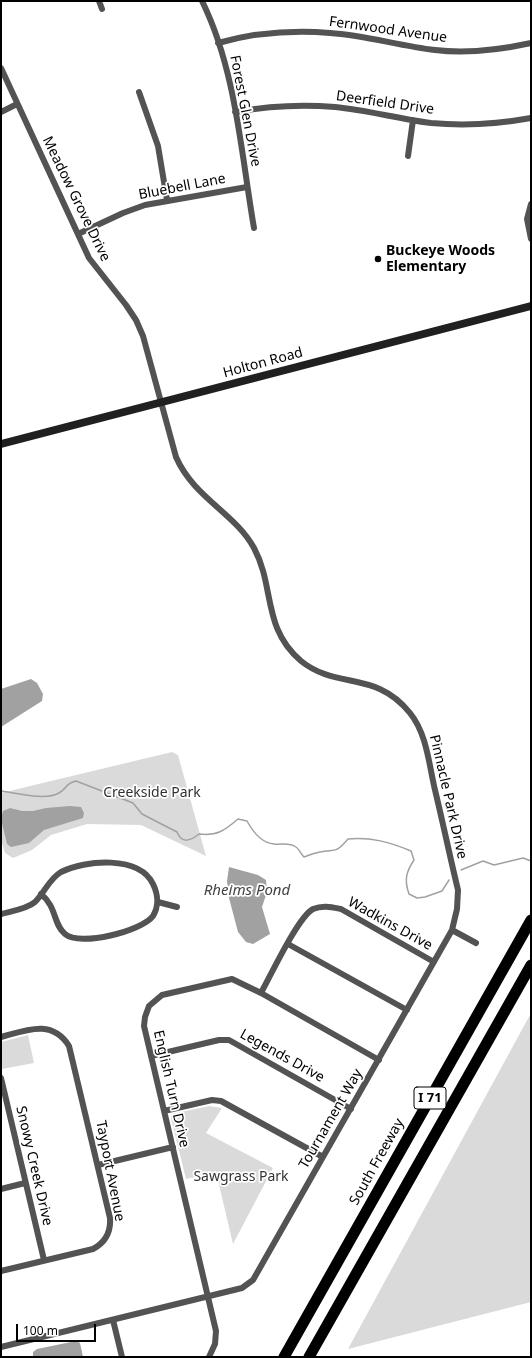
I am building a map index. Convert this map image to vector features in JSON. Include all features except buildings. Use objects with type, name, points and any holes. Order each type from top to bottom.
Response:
[{"type":"highway","name":"South Freeway","points":[[284,1357],[531,920]]},
{"type":"highway","name":"I 71","points":[[309,1357],[531,965]]},
{"type":"street","points":[[99,1],[102,9]]},
{"type":"street","name":"Forest Glen Drive","points":[[202,1],[225,65],[235,112],[254,228]]},
{"type":"street","name":"Fernwood Avenue","points":[[218,43],[252,35],[308,32],[364,36],[442,50],[484,51],[531,43]]},
{"type":"street","name":"Meadow Grove Drive","points":[[1,68],[94,267],[136,320],[143,336],[161,403]]},
{"type":"street","points":[[139,92],[158,146],[167,200]]},
{"type":"street","points":[[1,112],[17,104]]},
{"type":"street","name":"Deerfield Drive","points":[[235,112],[278,106],[302,105],[363,111],[414,120],[453,124],[487,124],[531,118]]},
{"type":"street","points":[[408,156],[414,120]]},
{"type":"street","name":"Bluebell Lane","points":[[78,234],[133,209],[167,200],[247,187]]},
{"type":"street","points":[[531,204],[527,219],[531,239]]},
{"type":"street","name":"Holton Road","points":[[1,444],[531,306]]},
{"type":"street","name":"Pinnacle Park Drive","points":[[161,403],[176,457],[185,476],[243,533],[254,548],[261,567],[274,623],[280,636],[292,652],[318,672],[329,676],[368,684],[389,693],[410,713],[417,723],[426,748],[458,890],[457,909],[452,930]]},
{"type":"street","points":[[1,914],[26,907],[35,902],[50,881],[60,873],[70,869],[108,862],[137,868],[146,874],[155,888],[158,902],[150,920],[135,928],[86,940],[76,940],[66,935],[60,929],[54,910],[48,900],[41,894]]},
{"type":"street","points":[[158,902],[177,907]]},
{"type":"street","name":"Wadkins Drive","points":[[260,993],[307,914],[313,909],[329,906],[341,909],[434,962]]},
{"type":"street","points":[[452,930],[476,943]]},
{"type":"street","name":"Tournament Way","points":[[1,1346],[208,1297],[242,1288],[253,1280],[452,930]]},
{"type":"street","points":[[288,944],[407,1010]]},
{"type":"street","name":"English Turn Drive","points":[[209,1357],[215,1344],[216,1335],[144,1026],[145,1017],[149,1006],[162,996],[229,979],[240,982],[379,1060]]},
{"type":"street","name":"Tayport Avenue","points":[[1,1037],[34,1029],[52,1030],[64,1038],[71,1050],[111,1226],[106,1237],[99,1245],[93,1248],[1,1271]]},
{"type":"street","name":"Legends Drive","points":[[151,1056],[219,1040],[229,1040],[351,1108]]},
{"type":"street","name":"Snowy Creek Drive","points":[[1,1078],[44,1260]]},
{"type":"street","points":[[164,1111],[212,1100],[221,1100],[323,1157]]},
{"type":"street","points":[[1,1112],[8,1110]]},
{"type":"street","points":[[98,1165],[172,1147]]},
{"type":"street","points":[[1,1189],[26,1183]]},
{"type":"street","points":[[113,1320],[122,1357]]},
{"type":"green space","name":"Creekside Park","points":[[172,752],[178,755],[206,856],[141,825],[87,824],[51,835],[32,850],[13,858],[5,853],[1,840],[1,793]]},
{"type":"green space","points":[[531,1013],[531,1302],[348,1349]]},
{"type":"green space","points":[[28,1035],[34,1063],[2,1069],[1,1042]]},
{"type":"green space","name":"Sawgrass Park","points":[[209,1106],[222,1108],[206,1133],[273,1168],[233,1244],[216,1172],[186,1179],[171,1118],[172,1114]]},
{"type":"water","points":[[31,679],[37,683],[43,694],[42,701],[1,727],[1,689]]},
{"type":"water","points":[[70,806],[81,807],[84,813],[83,818],[44,830],[29,843],[11,847],[7,844],[1,819],[3,811],[10,808],[22,811],[33,811],[46,808]]},
{"type":"water","name":"Rheims Pond","points":[[229,867],[258,875],[266,880],[267,892],[262,907],[270,934],[253,944],[246,942],[238,932],[229,898],[227,881]]},
{"type":"water","points":[[76,1341],[80,1343],[83,1357],[33,1357],[33,1352],[37,1349]]},
{"type":"waterway","points":[[1,791],[31,796],[46,796],[59,793],[70,783],[76,781],[133,803],[142,814],[177,832],[184,840],[189,840],[199,834],[220,832],[229,827],[238,819],[247,821],[255,833],[265,842],[293,845],[304,857],[318,852],[338,849],[348,839],[380,841],[411,851],[414,860],[409,868],[406,880],[409,894],[417,898],[425,897],[442,891],[449,880]]},
{"type":"waterway","points":[[461,870],[483,861],[494,865],[523,858],[531,861]]},
{"type":"place","name":"Buckeye Woods Elementary","points":[[378,259]]}]
